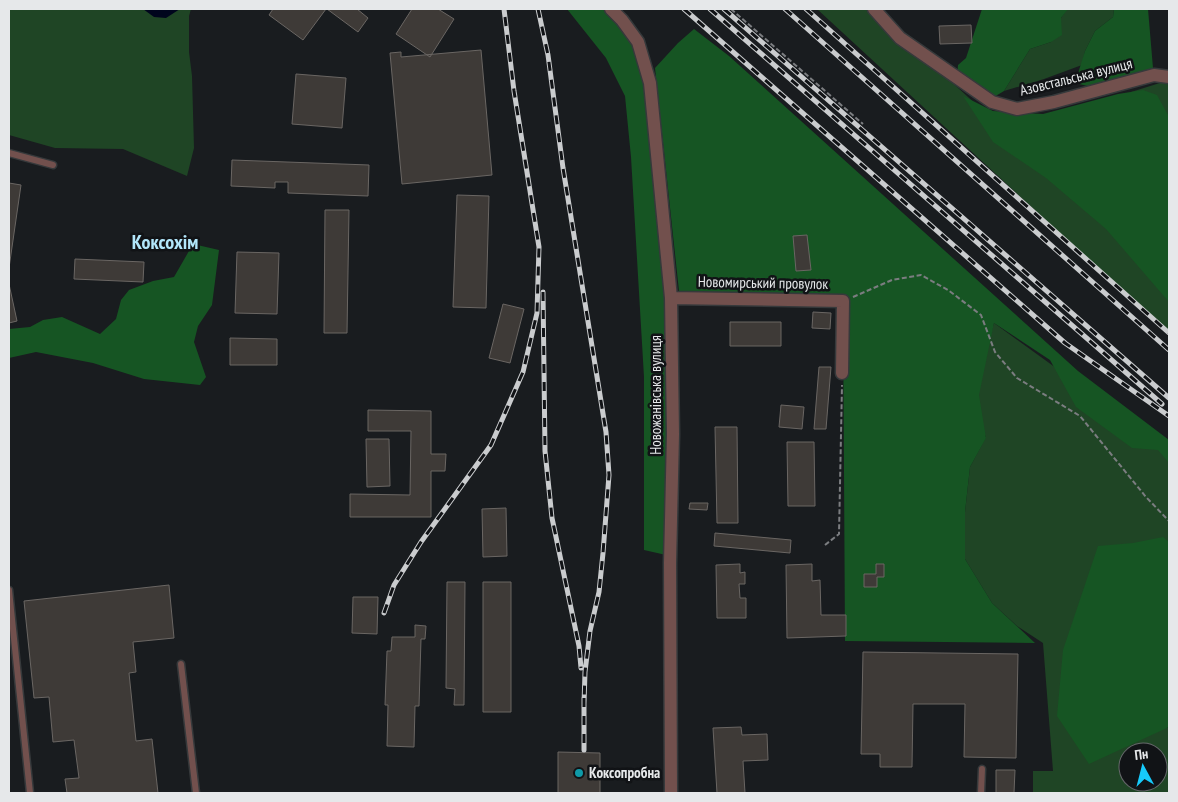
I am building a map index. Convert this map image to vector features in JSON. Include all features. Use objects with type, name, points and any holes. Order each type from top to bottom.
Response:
[{"type":"street","name":"Новожанівська вулиця","points":[[611,9],[622,20],[638,42],[650,83],[671,298],[673,434],[670,563],[671,793]]},
{"type":"street","name":"Азовстальська вулиця","points":[[874,9],[900,38],[971,88],[992,102],[1017,109],[1054,102],[1154,75],[1169,77]]},
{"type":"street","name":"Новомирський провулок","points":[[671,298],[843,301],[842,373]]},
{"type":"lane","points":[[9,153],[53,165]]},
{"type":"lane","points":[[9,590],[30,793]]},
{"type":"lane","points":[[182,664],[196,793]]},
{"type":"lane","points":[[981,793],[982,769]]},
{"type":"path","points":[[731,9],[863,124]]},
{"type":"path","points":[[843,301],[892,280],[921,275],[948,290],[982,315],[994,352],[1017,378],[1080,416],[1146,497],[1169,521]]},
{"type":"path","points":[[825,545],[839,534],[842,373]]},
{"type":"green space","points":[[9,9],[191,9],[189,16],[189,52],[192,76],[194,148],[187,176],[123,149],[55,148],[9,135]]},
{"type":"green space","points":[[567,9],[607,9],[627,27],[645,68],[671,298],[666,555],[644,550],[644,377],[631,157],[625,96],[606,58]]},
{"type":"green space","points":[[817,9],[872,9],[980,108],[1044,150],[1169,301],[1169,332],[1116,285]]},
{"type":"green space","points":[[982,9],[1068,9],[1061,18],[1062,35],[1051,42],[1030,49],[1004,91],[994,97],[957,78],[958,65],[966,58]]},
{"type":"green space","points":[[1067,9],[1114,9],[1113,17],[1095,31],[1085,51],[1082,65],[1004,91],[1030,49],[1051,42]]},
{"type":"green space","points":[[1114,9],[1148,9],[1153,68],[1100,89],[1075,83],[1085,51],[1095,31],[1113,17]]},
{"type":"green space","points":[[694,29],[729,56],[1078,371],[1169,440],[1169,463],[1158,450],[1132,448],[1076,407],[1050,360],[994,323],[979,395],[986,438],[970,467],[965,512],[965,559],[992,603],[1035,643],[845,641],[843,301],[679,291],[655,68]]},
{"type":"green space","points":[[1163,82],[1169,84],[1169,195],[1131,92]]},
{"type":"green space","points":[[1143,90],[1157,95],[1169,117],[1169,302],[1106,229],[1046,178],[993,142],[963,96],[993,111],[1043,114],[1118,94]]},
{"type":"green space","points":[[193,244],[219,250],[212,305],[198,326],[194,342],[206,377],[200,385],[144,379],[93,363],[36,352],[9,358],[9,329],[30,327],[43,320],[62,317],[100,334],[116,319],[121,300],[129,290],[153,281],[174,277]]},
{"type":"green space","points":[[994,323],[1139,428],[1169,458],[1168,793],[1033,793],[1033,771],[1053,771],[1043,643],[1017,626],[992,603],[965,559],[965,512],[970,467],[986,437],[971,403]]},
{"type":"green space","points":[[1163,537],[1169,542],[1169,727],[1137,742],[1118,742],[1118,751],[1089,764],[1057,716],[1063,650],[1098,546],[1133,543]]},
{"type":"water","points":[[143,9],[180,9],[166,18],[154,17]]},
{"type":"building","points":[[273,9],[326,9],[303,40],[269,15]]},
{"type":"building","points":[[327,9],[357,9],[368,18],[358,32]]},
{"type":"building","points":[[412,9],[438,9],[454,19],[430,57],[396,34]]},
{"type":"building","points":[[971,25],[972,43],[940,44],[939,26]]},
{"type":"building","points":[[481,50],[492,175],[402,184],[390,53],[401,52],[401,57]]},
{"type":"building","points":[[296,74],[346,78],[342,128],[292,124]]},
{"type":"building","points":[[232,160],[369,165],[368,196],[288,193],[288,182],[275,182],[275,188],[231,186]]},
{"type":"building","points":[[9,183],[21,185],[9,268]]},
{"type":"building","points":[[457,195],[489,196],[486,308],[453,307]]},
{"type":"building","points":[[325,210],[349,210],[347,333],[324,333]]},
{"type":"building","points":[[807,235],[811,270],[796,271],[793,236]]},
{"type":"building","points":[[237,252],[279,253],[277,314],[235,313]]},
{"type":"building","points":[[75,259],[144,262],[143,282],[74,279]]},
{"type":"building","points":[[9,284],[17,321],[9,323]]},
{"type":"building","points":[[503,304],[524,309],[510,363],[489,358]]},
{"type":"building","points":[[813,312],[831,313],[830,329],[812,328]]},
{"type":"building","points":[[730,322],[781,322],[781,346],[730,346]]},
{"type":"building","points":[[230,338],[277,339],[277,365],[230,365]]},
{"type":"building","points":[[819,367],[831,367],[826,429],[814,429]]},
{"type":"building","points":[[781,405],[804,407],[802,429],[779,427]]},
{"type":"building","points":[[368,410],[431,411],[431,454],[446,454],[445,471],[431,471],[431,517],[350,517],[350,494],[410,495],[411,431],[368,431]]},
{"type":"building","points":[[715,427],[737,427],[738,523],[717,523]]},
{"type":"building","points":[[366,439],[389,439],[390,486],[367,487]]},
{"type":"building","points":[[787,442],[814,442],[815,506],[788,506]]},
{"type":"building","points":[[690,503],[708,503],[707,510],[689,509]]},
{"type":"building","points":[[506,508],[507,556],[483,557],[482,509]]},
{"type":"building","points":[[715,533],[791,540],[790,553],[714,546]]},
{"type":"building","points":[[740,564],[740,573],[745,572],[745,584],[739,584],[740,598],[746,598],[746,618],[717,618],[716,565]]},
{"type":"building","points":[[812,564],[812,581],[820,580],[821,615],[846,615],[846,636],[787,638],[786,565]]},
{"type":"building","points":[[876,564],[884,564],[884,577],[877,577],[877,587],[864,587],[864,574],[876,574]]},
{"type":"building","points":[[447,582],[465,582],[464,705],[454,705],[455,689],[446,688]]},
{"type":"building","points":[[483,582],[511,582],[511,712],[483,712]]},
{"type":"building","points":[[169,585],[174,638],[133,642],[136,672],[129,673],[136,741],[152,739],[158,793],[67,793],[65,779],[79,778],[74,740],[53,742],[49,697],[34,698],[24,601]]},
{"type":"building","points":[[353,597],[378,597],[377,634],[352,633]]},
{"type":"building","points":[[415,625],[426,626],[425,639],[421,639],[419,706],[415,706],[414,747],[387,746],[388,705],[385,705],[387,651],[391,651],[392,637],[415,637]]},
{"type":"building","points":[[863,652],[1018,654],[1016,758],[964,757],[965,704],[913,704],[912,767],[880,767],[880,754],[861,754]]},
{"type":"building","points":[[741,727],[742,735],[767,734],[768,760],[743,761],[745,793],[717,793],[713,728]]},
{"type":"building","name":"Коксопробна","points":[[558,752],[600,753],[600,793],[558,793]]},
{"type":"building","points":[[996,770],[1015,770],[1014,793],[996,793]]},
{"type":"railway","points":[[384,613],[394,585],[421,542],[491,445],[523,372],[537,313],[539,247],[514,91],[504,9]]},
{"type":"railway","points":[[538,9],[548,55],[563,168],[606,432],[609,475],[599,592],[590,631],[585,672],[584,704]]},
{"type":"railway","points":[[684,9],[1065,343],[1169,416]]},
{"type":"railway","points":[[710,9],[1162,404]]},
{"type":"railway","points":[[724,9],[1169,398]]},
{"type":"railway","points":[[785,9],[1169,350]]},
{"type":"railway","points":[[806,9],[1169,333]]},
{"type":"railway","points":[[543,292],[545,451],[552,518],[579,646],[581,668]]},
{"type":"railway","points":[[584,698],[584,750]]},
{"type":"place","name":"Коксопробна","points":[[579,773]]},
{"type":"district","name":"Коксохім","points":[[165,242]]}]
